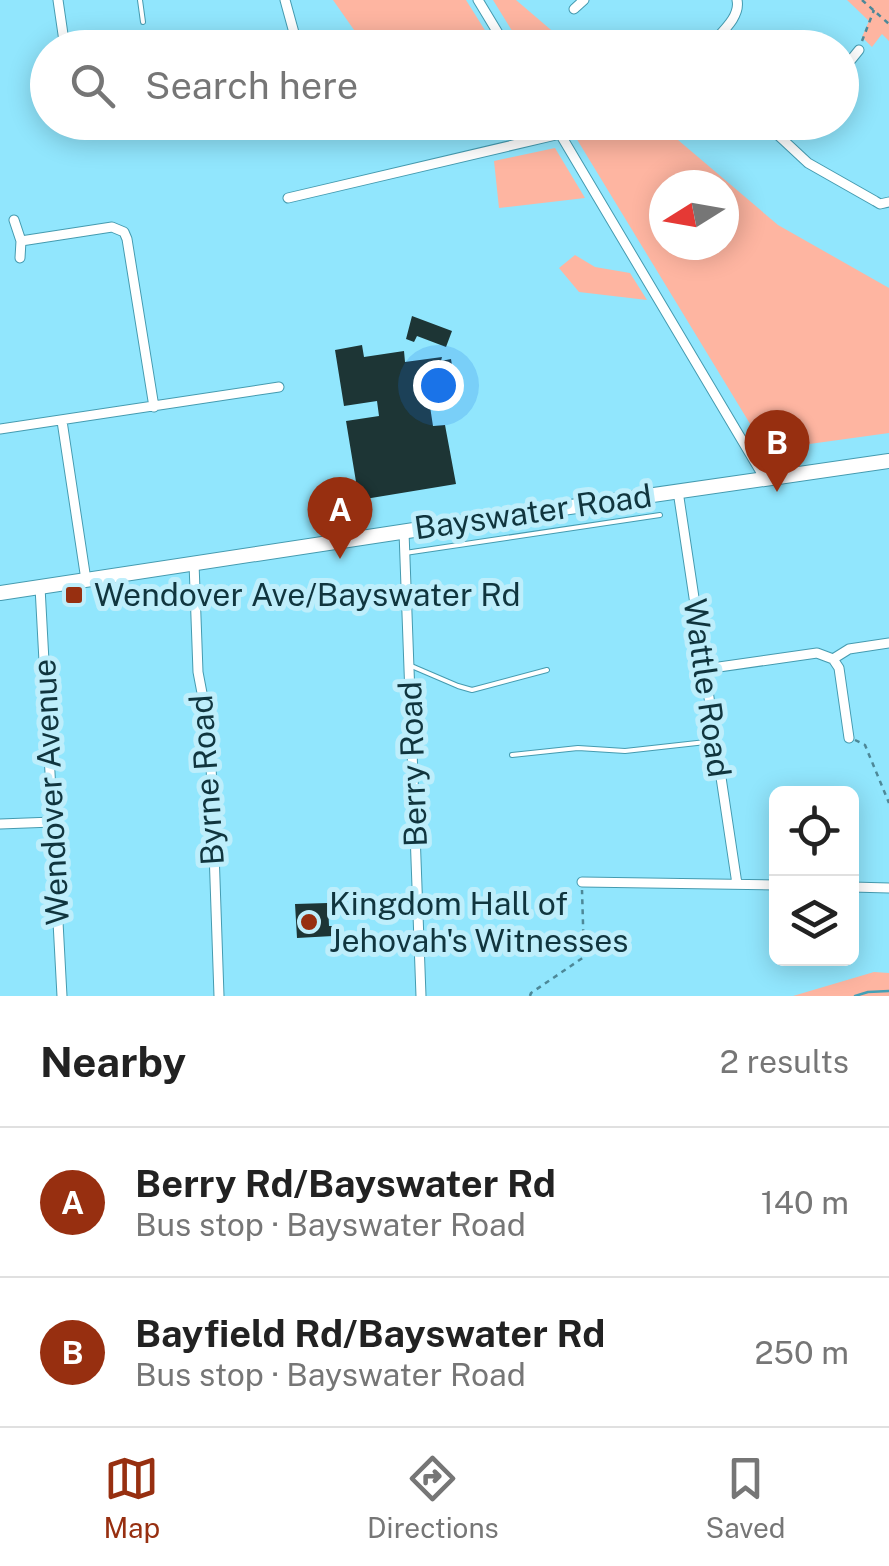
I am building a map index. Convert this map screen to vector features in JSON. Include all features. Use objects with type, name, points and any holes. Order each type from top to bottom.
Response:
[{"type":"main road","name":"Bayswater Road","points":[[0,593],[889,461]]},
{"type":"street","points":[[58,0],[62,30]]},
{"type":"street","points":[[285,0],[293,30]]},
{"type":"street","points":[[478,0],[497,30]]},
{"type":"street","points":[[574,10],[584,0]]},
{"type":"street","points":[[723,30],[735,16],[740,1]]},
{"type":"street","points":[[288,198],[534,140]]},
{"type":"street","points":[[564,140],[765,479]]},
{"type":"street","points":[[784,140],[808,163],[838,181],[880,204],[889,202]]},
{"type":"street","points":[[14,220],[21,241],[20,258]]},
{"type":"street","points":[[21,241],[112,228],[124,232],[154,407]]},
{"type":"street","points":[[0,429],[279,386]]},
{"type":"street","points":[[62,420],[86,580]]},
{"type":"street","name":"Wattle Road","points":[[678,491],[736,884]]},
{"type":"street","name":"Berry Road","points":[[404,532],[421,996]]},
{"type":"street","name":"Byrne Road","points":[[194,563],[198,672],[210,736],[218,996]]},
{"type":"street","name":"Wendover Avenue","points":[[40,587],[62,996]]},
{"type":"street","points":[[833,659],[849,649],[889,642]]},
{"type":"street","points":[[705,669],[818,653],[833,659],[840,668],[849,738]]},
{"type":"street","points":[[0,824],[52,822]]},
{"type":"street","points":[[582,882],[769,885]]},
{"type":"street","points":[[859,887],[889,888]]},
{"type":"lane","points":[[140,0],[143,22]]},
{"type":"lane","points":[[404,553],[660,515]]},
{"type":"lane","points":[[409,665],[472,690],[547,670]]},
{"type":"lane","points":[[512,755],[578,748],[626,752],[715,741]]},
{"type":"path","points":[[862,0],[889,24]]},
{"type":"path","points":[[859,50],[874,10]]},
{"type":"path","points":[[849,738],[865,745],[889,804]]},
{"type":"path","points":[[530,996],[584,957],[582,882]]},
{"type":"shaded area","points":[[333,0],[466,0],[485,30],[354,30]]},
{"type":"shaded area","points":[[493,0],[516,0],[551,30],[512,30]]},
{"type":"shaded area","points":[[847,0],[889,0],[889,41],[882,34],[872,47],[862,37],[869,21]]},
{"type":"shaded area","points":[[577,140],[678,140],[713,170],[649,170],[649,258]]},
{"type":"shaded area","points":[[555,148],[585,198],[499,208],[494,161]]},
{"type":"shaded area","points":[[739,192],[778,225],[889,288],[889,433],[766,450],[650,260],[739,260]]},
{"type":"shaded area","points":[[575,255],[595,267],[630,273],[647,300],[579,292],[559,268]]},
{"type":"shaded area","points":[[874,972],[889,973],[889,996],[793,996]]},
{"type":"building","points":[[412,316],[452,331],[446,347],[417,336],[414,342],[406,339]]},
{"type":"building","points":[[362,345],[364,357],[404,351],[405,362],[451,359],[457,396],[429,400],[433,426],[445,425],[456,484],[359,500],[346,421],[379,416],[377,401],[344,406],[335,350]]},
{"type":"building","name":"Kingdom Hall of Jehovah's Witnesses","points":[[328,903],[333,936],[297,938],[295,904]]},
{"type":"waterway","points":[[855,996],[889,991]]},
{"type":"place","name":"Bayfield Rd/Bayswater Rd","points":[[777,492]]},
{"type":"place","name":"Berry Rd/Bayswater Rd","points":[[340,559]]},
{"type":"place","name":"Wendover Ave/Bayswater Rd","points":[[74,595]]},
{"type":"place","name":"Kingdom Hall of Jehovah's Witnesses","points":[[309,922]]}]
